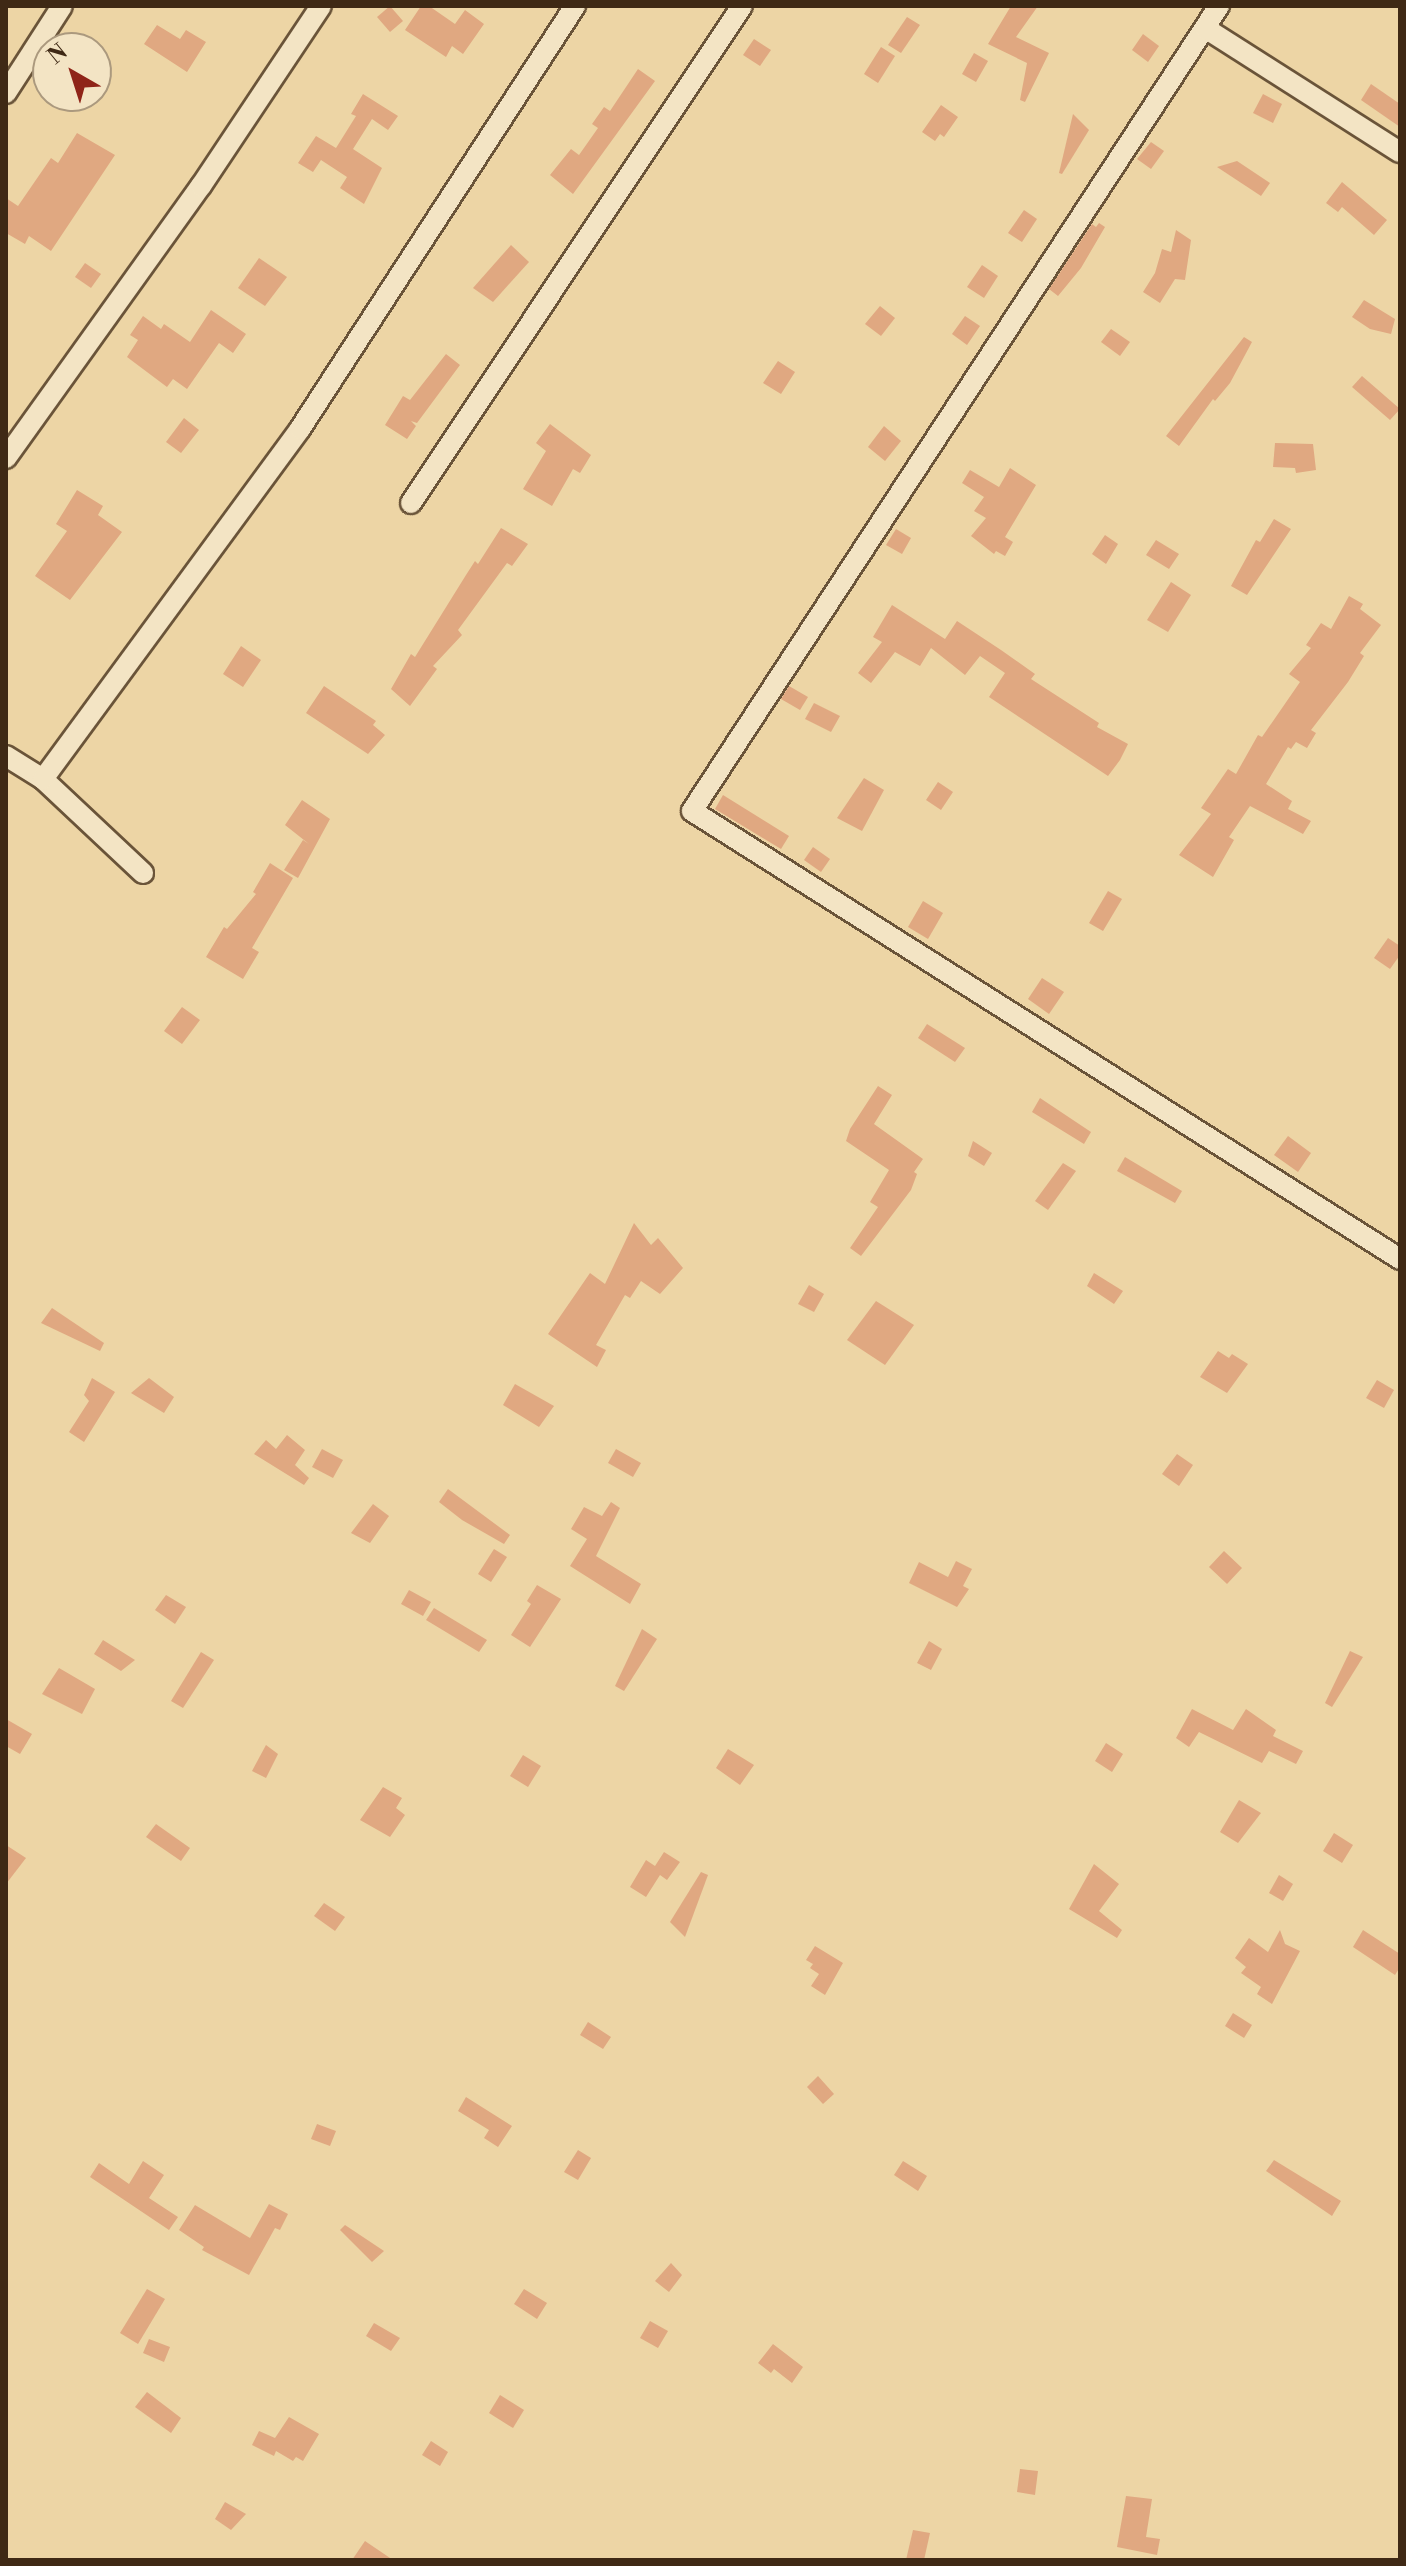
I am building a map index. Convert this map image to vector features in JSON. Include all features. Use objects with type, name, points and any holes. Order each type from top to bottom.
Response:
[{"type":"street","points":[[6,93],[62,6]]},
{"type":"street","points":[[6,458],[201,186],[321,6]]},
{"type":"street","points":[[43,779],[300,429],[575,6]]},
{"type":"street","points":[[411,503],[742,6]]},
{"type":"street","points":[[1219,6],[692,811],[1400,1259]]},
{"type":"street","points":[[1205,28],[1400,152]]},
{"type":"street","points":[[6,756],[43,779],[143,873]]},
{"type":"building","points":[[390,6],[403,21],[390,32],[377,17]]},
{"type":"building","points":[[421,6],[429,6],[455,24],[465,10],[484,24],[463,54],[452,46],[446,57],[405,30]]},
{"type":"building","points":[[1011,6],[1038,6],[1016,37],[1049,53],[1025,102],[1020,100],[1027,63],[988,44]]},
{"type":"building","points":[[907,17],[920,25],[901,53],[888,45]]},
{"type":"building","points":[[157,25],[180,39],[186,30],[206,42],[187,72],[144,44]]},
{"type":"building","points":[[1143,34],[1159,46],[1148,62],[1132,50]]},
{"type":"building","points":[[754,39],[771,50],[760,66],[743,55]]},
{"type":"building","points":[[881,47],[895,56],[878,83],[864,74]]},
{"type":"building","points":[[974,53],[988,61],[976,82],[962,74]]},
{"type":"building","points":[[638,69],[655,81],[573,194],[550,175],[571,149],[579,155],[598,128],[592,124],[604,107],[610,111]]},
{"type":"building","points":[[1371,84],[1400,104],[1400,127],[1361,100]]},
{"type":"building","points":[[363,94],[398,116],[388,130],[372,119],[353,149],[382,168],[364,204],[340,188],[347,177],[321,160],[313,172],[298,163],[316,136],[336,148],[356,116],[351,114]]},
{"type":"building","points":[[1263,94],[1282,104],[1273,123],[1253,113]]},
{"type":"building","points":[[941,105],[958,117],[944,137],[940,134],[935,141],[922,132]]},
{"type":"building","points":[[1073,114],[1089,130],[1062,174],[1059,173]]},
{"type":"building","points":[[77,133],[115,155],[51,251],[29,236],[25,244],[6,233],[6,198],[18,206],[51,158],[58,163]]},
{"type":"building","points":[[1151,142],[1164,151],[1151,169],[1137,159]]},
{"type":"building","points":[[1237,161],[1270,183],[1261,196],[1217,167]]},
{"type":"building","points":[[1342,182],[1387,220],[1374,235],[1342,207],[1338,212],[1326,203]]},
{"type":"building","points":[[1024,210],[1037,219],[1022,242],[1008,233]]},
{"type":"building","points":[[1099,223],[1105,227],[1081,268],[1058,296],[1049,289],[1092,224],[1096,227]]},
{"type":"building","points":[[1176,230],[1191,240],[1185,280],[1175,279],[1160,303],[1143,292],[1155,273],[1162,249],[1171,252]]},
{"type":"building","points":[[511,245],[529,262],[493,302],[473,288]]},
{"type":"building","points":[[259,258],[287,277],[265,306],[238,288]]},
{"type":"building","points":[[85,263],[101,274],[91,288],[75,277]]},
{"type":"building","points":[[982,265],[998,276],[984,298],[967,287]]},
{"type":"building","points":[[1364,300],[1395,319],[1391,334],[1370,329],[1352,317]]},
{"type":"building","points":[[880,306],[895,318],[881,336],[865,324]]},
{"type":"building","points":[[211,310],[246,334],[233,353],[219,343],[187,389],[173,379],[167,387],[127,357],[138,340],[130,335],[143,316],[161,329],[164,324],[190,342]]},
{"type":"building","points":[[965,316],[980,326],[967,345],[952,334]]},
{"type":"building","points":[[1111,329],[1130,342],[1120,356],[1101,342]]},
{"type":"building","points":[[1244,337],[1252,342],[1230,383],[1215,401],[1213,399],[1179,446],[1166,436]]},
{"type":"building","points":[[446,354],[460,365],[417,423],[411,421],[416,426],[407,439],[385,425],[403,396],[410,400]]},
{"type":"building","points":[[778,361],[795,372],[781,394],[763,383]]},
{"type":"building","points":[[1362,376],[1400,409],[1390,420],[1352,387]]},
{"type":"building","points":[[184,418],[199,430],[181,453],[166,442]]},
{"type":"building","points":[[550,424],[591,455],[580,473],[573,469],[552,506],[523,489],[546,451],[536,443]]},
{"type":"building","points":[[884,426],[901,441],[885,461],[868,447]]},
{"type":"building","points":[[1275,443],[1313,444],[1316,470],[1296,473],[1295,468],[1273,467]]},
{"type":"building","points":[[1010,468],[1036,485],[1005,537],[1013,542],[1005,556],[996,551],[994,554],[971,536],[986,518],[974,511],[984,497],[962,483],[970,470],[999,487]]},
{"type":"building","points":[[77,490],[103,506],[98,515],[122,532],[70,600],[35,576],[67,531],[56,524]]},
{"type":"building","points":[[1274,519],[1291,529],[1247,595],[1231,586],[1256,540],[1260,542]]},
{"type":"building","points":[[501,528],[528,544],[512,566],[507,563],[458,630],[462,635],[433,666],[437,669],[410,706],[391,689],[411,654],[415,657],[475,561],[478,564]]},
{"type":"building","points":[[896,529],[911,538],[902,554],[886,545]]},
{"type":"building","points":[[1105,535],[1118,544],[1106,564],[1092,554]]},
{"type":"building","points":[[1156,540],[1179,554],[1169,569],[1146,555]]},
{"type":"building","points":[[1171,582],[1191,595],[1168,632],[1147,620]]},
{"type":"building","points":[[1349,596],[1363,604],[1360,609],[1381,625],[1360,653],[1364,656],[1348,682],[1311,730],[1316,733],[1307,748],[1296,742],[1291,749],[1288,747],[1266,784],[1292,801],[1288,809],[1311,821],[1303,834],[1250,806],[1229,837],[1234,840],[1213,877],[1179,855],[1211,814],[1201,808],[1228,769],[1236,774],[1258,735],[1262,737],[1300,682],[1289,674],[1311,648],[1306,645],[1321,623],[1331,629]]},
{"type":"building","points":[[892,605],[945,639],[957,621],[1001,650],[1035,674],[1031,679],[1099,723],[1097,727],[1128,744],[1120,760],[1108,776],[989,697],[1005,673],[980,656],[965,675],[931,648],[920,666],[895,652],[871,683],[858,673],[882,642],[873,637]]},
{"type":"building","points":[[241,646],[261,660],[243,687],[223,674]]},
{"type":"building","points":[[324,686],[376,721],[373,725],[385,735],[368,754],[306,713]]},
{"type":"building","points":[[789,686],[808,697],[800,710],[781,699]]},
{"type":"building","points":[[814,703],[840,716],[831,732],[805,719]]},
{"type":"building","points":[[864,778],[884,790],[862,831],[837,818]]},
{"type":"building","points":[[938,782],[953,792],[941,810],[926,800]]},
{"type":"building","points":[[723,795],[789,836],[781,849],[715,809]]},
{"type":"building","points":[[302,800],[330,819],[298,878],[284,870],[303,840],[309,844],[285,825]]},
{"type":"building","points":[[813,847],[830,859],[821,872],[804,860]]},
{"type":"building","points":[[270,863],[293,878],[252,948],[259,952],[243,979],[206,957],[224,927],[227,929],[256,894],[253,892]]},
{"type":"building","points":[[1108,891],[1122,899],[1103,931],[1089,923]]},
{"type":"building","points":[[923,901],[943,913],[928,939],[908,927]]},
{"type":"building","points":[[1388,938],[1400,946],[1400,955],[1390,969],[1374,958]]},
{"type":"building","points":[[1042,978],[1064,992],[1049,1014],[1028,999]]},
{"type":"building","points":[[182,1007],[200,1020],[182,1044],[164,1031]]},
{"type":"building","points":[[927,1024],[965,1048],[955,1062],[918,1038]]},
{"type":"building","points":[[878,1086],[892,1095],[874,1124],[923,1159],[914,1172],[917,1174],[911,1190],[861,1256],[850,1248],[878,1207],[870,1202],[889,1170],[846,1141],[850,1129]]},
{"type":"building","points":[[1040,1098],[1091,1132],[1084,1144],[1032,1112]]},
{"type":"building","points":[[1288,1136],[1311,1153],[1298,1172],[1274,1155]]},
{"type":"building","points":[[973,1141],[992,1153],[984,1166],[968,1156]]},
{"type":"building","points":[[1125,1157],[1182,1191],[1175,1203],[1117,1171]]},
{"type":"building","points":[[1063,1163],[1076,1171],[1048,1210],[1035,1201]]},
{"type":"building","points":[[634,1223],[651,1245],[658,1238],[683,1268],[660,1294],[641,1281],[630,1298],[625,1295],[596,1345],[606,1350],[597,1367],[548,1334],[590,1273],[605,1284]]},
{"type":"building","points":[[1094,1273],[1123,1291],[1114,1304],[1087,1286]]},
{"type":"building","points":[[809,1285],[824,1294],[814,1312],[798,1304]]},
{"type":"building","points":[[876,1301],[914,1325],[885,1365],[847,1340]]},
{"type":"building","points":[[52,1308],[104,1343],[100,1351],[41,1323]]},
{"type":"building","points":[[1218,1351],[1229,1358],[1232,1354],[1248,1364],[1227,1393],[1200,1377]]},
{"type":"building","points":[[92,1378],[115,1392],[84,1442],[69,1432],[89,1401],[84,1395]]},
{"type":"building","points":[[149,1378],[174,1397],[164,1413],[131,1393]]},
{"type":"building","points":[[1377,1380],[1394,1390],[1384,1408],[1366,1398]]},
{"type":"building","points":[[515,1384],[554,1406],[539,1427],[503,1405]]},
{"type":"building","points":[[287,1435],[305,1450],[295,1465],[309,1478],[304,1485],[254,1454],[266,1440],[276,1449]]},
{"type":"building","points":[[322,1449],[343,1460],[333,1478],[312,1467]]},
{"type":"building","points":[[616,1449],[641,1463],[633,1477],[608,1463]]},
{"type":"building","points":[[1177,1454],[1193,1465],[1179,1486],[1162,1474]]},
{"type":"building","points":[[448,1489],[510,1535],[504,1544],[462,1520],[439,1502]]},
{"type":"building","points":[[611,1502],[620,1508],[596,1556],[641,1584],[630,1604],[570,1566],[587,1539],[571,1529],[584,1507],[602,1516]]},
{"type":"building","points":[[373,1504],[389,1516],[370,1543],[351,1533]]},
{"type":"building","points":[[494,1549],[507,1557],[491,1582],[478,1574]]},
{"type":"building","points":[[1224,1551],[1242,1568],[1227,1584],[1209,1567]]},
{"type":"building","points":[[956,1561],[972,1569],[963,1586],[969,1589],[957,1607],[909,1583],[919,1562],[948,1577]]},
{"type":"building","points":[[537,1585],[561,1599],[530,1647],[511,1635],[531,1604],[527,1601]]},
{"type":"building","points":[[409,1590],[431,1602],[423,1616],[401,1604]]},
{"type":"building","points":[[166,1595],[186,1607],[175,1624],[155,1610]]},
{"type":"building","points":[[434,1608],[487,1640],[479,1652],[426,1620]]},
{"type":"building","points":[[642,1629],[657,1639],[624,1691],[615,1686]]},
{"type":"building","points":[[103,1640],[135,1660],[121,1671],[94,1654]]},
{"type":"building","points":[[929,1641],[942,1649],[931,1670],[917,1663]]},
{"type":"building","points":[[1350,1651],[1363,1657],[1332,1707],[1325,1703]]},
{"type":"building","points":[[201,1652],[214,1660],[183,1708],[171,1701]]},
{"type":"building","points":[[59,1668],[95,1689],[82,1714],[42,1694]]},
{"type":"building","points":[[1192,1709],[1233,1730],[1246,1709],[1276,1730],[1273,1736],[1303,1751],[1296,1764],[1269,1751],[1262,1763],[1199,1732],[1189,1747],[1176,1738]]},
{"type":"building","points":[[6,1719],[32,1734],[20,1754],[6,1746]]},
{"type":"building","points":[[1106,1743],[1123,1754],[1112,1772],[1095,1761]]},
{"type":"building","points":[[266,1745],[278,1754],[266,1778],[252,1771]]},
{"type":"building","points":[[728,1749],[754,1765],[740,1785],[716,1768]]},
{"type":"building","points":[[523,1755],[541,1766],[528,1787],[510,1776]]},
{"type":"building","points":[[383,1787],[402,1798],[396,1808],[405,1815],[390,1837],[360,1820]]},
{"type":"building","points":[[1239,1800],[1261,1813],[1238,1843],[1220,1832]]},
{"type":"building","points":[[156,1824],[190,1848],[181,1861],[146,1837]]},
{"type":"building","points":[[1334,1833],[1353,1845],[1342,1863],[1323,1851]]},
{"type":"building","points":[[6,1845],[26,1858],[6,1884]]},
{"type":"building","points":[[664,1852],[680,1862],[667,1880],[660,1875],[646,1897],[630,1887],[646,1860],[655,1866]]},
{"type":"building","points":[[1094,1864],[1119,1884],[1099,1911],[1122,1930],[1117,1938],[1069,1909]]},
{"type":"building","points":[[701,1872],[708,1875],[685,1937],[670,1922]]},
{"type":"building","points":[[1279,1875],[1293,1884],[1283,1901],[1269,1893]]},
{"type":"building","points":[[324,1903],[345,1917],[335,1931],[314,1916]]},
{"type":"building","points":[[1280,1930],[1285,1944],[1300,1951],[1272,2004],[1257,1994],[1261,1987],[1241,1973],[1246,1967],[1235,1958],[1249,1938],[1268,1952]]},
{"type":"building","points":[[1363,1930],[1400,1954],[1400,1967],[1395,1975],[1353,1947]]},
{"type":"building","points":[[815,1946],[843,1963],[825,1995],[811,1986],[819,1974],[810,1968],[813,1964],[806,1960]]},
{"type":"building","points":[[1233,2013],[1252,2025],[1244,2038],[1225,2026]]},
{"type":"building","points":[[588,2022],[611,2037],[603,2049],[580,2035]]},
{"type":"building","points":[[818,2076],[834,2094],[823,2104],[807,2087]]},
{"type":"building","points":[[466,2097],[512,2126],[498,2147],[484,2138],[489,2130],[458,2111]]},
{"type":"building","points":[[317,2124],[336,2131],[330,2146],[311,2139]]},
{"type":"building","points":[[578,2150],[591,2158],[578,2180],[564,2172]]},
{"type":"building","points":[[1274,2160],[1341,2201],[1332,2216],[1266,2171]]},
{"type":"building","points":[[143,2161],[164,2175],[149,2198],[178,2217],[169,2230],[90,2177],[99,2163],[129,2184]]},
{"type":"building","points":[[903,2161],[927,2176],[918,2191],[894,2175]]},
{"type":"building","points":[[269,2204],[288,2214],[280,2230],[275,2228],[249,2275],[202,2250],[204,2247],[179,2230],[195,2205],[250,2238]]},
{"type":"building","points":[[345,2225],[384,2251],[372,2262],[340,2230]]},
{"type":"building","points":[[671,2263],[682,2275],[669,2292],[655,2281]]},
{"type":"building","points":[[147,2289],[165,2299],[138,2344],[120,2333]]},
{"type":"building","points":[[524,2289],[547,2303],[537,2319],[514,2304]]},
{"type":"building","points":[[650,2321],[668,2331],[658,2348],[640,2338]]},
{"type":"building","points":[[374,2323],[400,2338],[391,2351],[366,2336]]},
{"type":"building","points":[[149,2339],[170,2347],[164,2362],[143,2353]]},
{"type":"building","points":[[773,2344],[803,2367],[792,2383],[774,2369],[771,2373],[758,2363]]},
{"type":"building","points":[[147,2392],[181,2418],[171,2433],[135,2407]]},
{"type":"building","points":[[500,2395],[524,2410],[513,2428],[489,2413]]},
{"type":"building","points":[[289,2417],[319,2434],[303,2461],[296,2457],[293,2461],[276,2451],[274,2456],[252,2445],[259,2431],[275,2438]]},
{"type":"building","points":[[431,2441],[448,2452],[440,2466],[422,2455]]},
{"type":"building","points":[[1020,2469],[1038,2471],[1035,2495],[1017,2492]]},
{"type":"building","points":[[1126,2496],[1152,2499],[1146,2537],[1160,2539],[1157,2555],[1117,2547]]},
{"type":"building","points":[[225,2502],[246,2514],[231,2530],[215,2519]]},
{"type":"building","points":[[913,2530],[930,2533],[924,2560],[906,2560]]},
{"type":"building","points":[[365,2541],[393,2560],[352,2560]]}]
